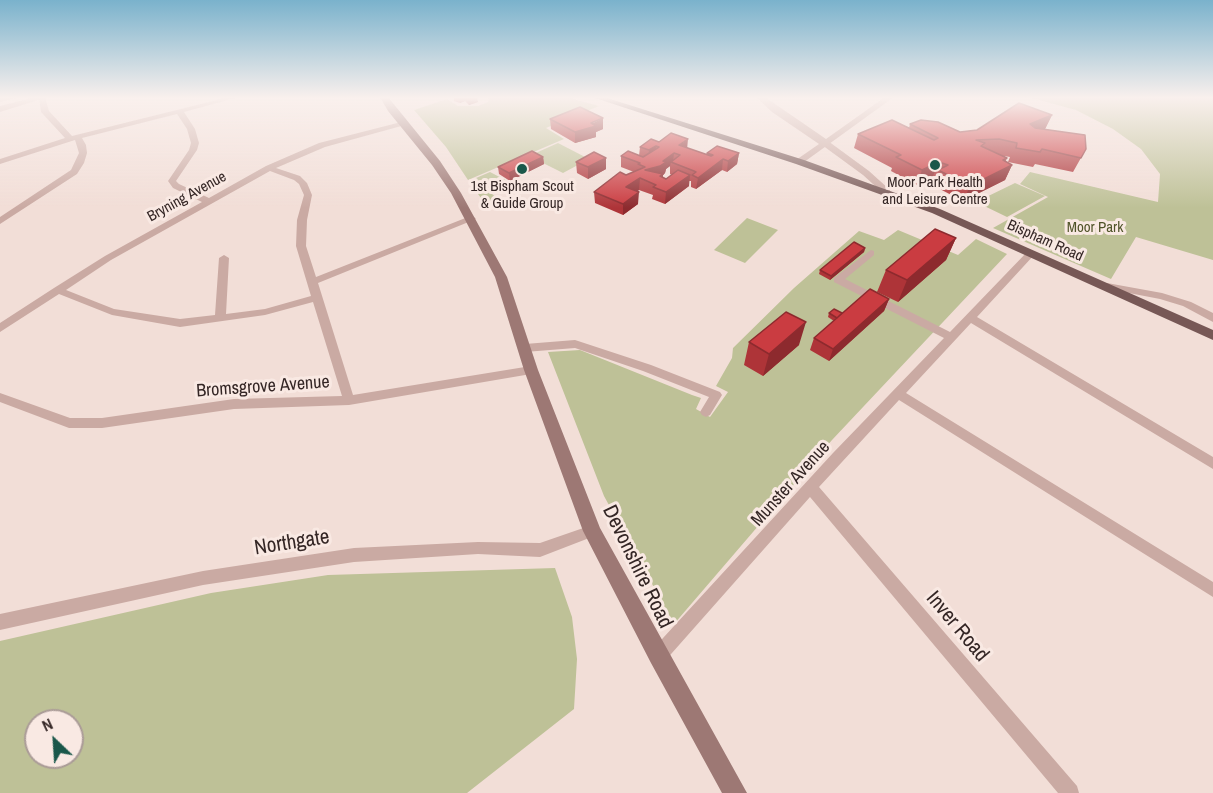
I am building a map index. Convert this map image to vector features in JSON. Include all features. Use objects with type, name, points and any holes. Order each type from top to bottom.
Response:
[{"type":"main road","name":"Devonshire Road","points":[[411,134],[436,163],[471,219],[501,277],[531,370],[592,531],[658,656],[735,793]]},
{"type":"main road","name":"Bispham Road","points":[[712,134],[887,192],[1107,286],[1213,335]]},
{"type":"street","points":[[0,221],[74,172],[83,153],[82,145],[69,134]]},
{"type":"street","points":[[0,162],[89,134]]},
{"type":"street","points":[[192,134],[195,143],[193,150],[172,181],[176,186],[208,201]]},
{"type":"street","name":"Bryning Avenue","points":[[0,328],[128,246],[269,168],[322,145],[362,134]]},
{"type":"street","points":[[811,134],[866,173],[887,192]]},
{"type":"street","points":[[800,162],[837,134]]},
{"type":"street","points":[[269,168],[297,178],[303,183],[308,195],[300,234],[301,246],[349,400]]},
{"type":"street","points":[[311,282],[471,219]]},
{"type":"street","points":[[871,253],[838,280],[952,337]]},
{"type":"street","name":"Munster Avenue","points":[[658,656],[898,394],[1031,253]]},
{"type":"street","points":[[220,319],[224,258]]},
{"type":"street","name":"Bispham Road","points":[[1107,286],[1162,296],[1187,304],[1213,318]]},
{"type":"street","points":[[58,290],[124,316],[180,323],[265,312],[316,298]]},
{"type":"street","points":[[970,318],[1213,464]]},
{"type":"street","points":[[525,348],[575,344],[647,368],[716,395],[706,412]]},
{"type":"street","name":"Bromsgrove Avenue","points":[[0,397],[69,423],[102,423],[234,404],[349,400],[531,370]]},
{"type":"street","points":[[898,394],[1213,590]]},
{"type":"street","name":"Inver Road","points":[[812,489],[1070,793]]},
{"type":"street","name":"Northgate","points":[[0,622],[203,578],[354,555],[478,548],[540,550],[592,531]]},
{"type":"green space","points":[[435,134],[556,134],[564,139],[468,180]]},
{"type":"green space","name":"Moor Park","points":[[1120,134],[1213,134],[1213,260],[1136,237],[1111,279],[993,228],[1048,197],[1020,184],[1030,172],[1158,202],[1160,174],[1141,149]]},
{"type":"green space","points":[[558,143],[589,159],[563,173],[529,156]]},
{"type":"green space","points":[[490,172],[513,184],[492,194],[497,198],[485,204],[469,181]]},
{"type":"green space","points":[[1015,183],[1045,196],[1007,217],[976,202]]},
{"type":"green space","points":[[747,218],[778,230],[745,263],[714,250]]},
{"type":"green space","points":[[898,230],[958,255],[976,239],[1007,254],[832,440],[674,624],[604,496],[548,352],[580,350],[701,398],[696,409],[710,417],[728,392],[716,386],[732,358],[733,348],[794,288],[859,231],[884,240]]},
{"type":"green space","points":[[555,568],[572,617],[577,659],[574,709],[467,793],[0,793],[0,641],[211,593],[328,575]]},
{"type":"building","points":[[670,134],[674,134],[688,139],[679,145],[711,156],[713,155],[707,153],[717,146],[739,153],[728,161],[723,159],[698,178],[692,175],[696,172],[671,162],[680,155],[674,153],[660,166],[645,170],[663,174],[660,176],[666,179],[678,170],[690,175],[666,192],[640,178],[626,187],[639,192],[623,204],[594,192],[620,172],[626,175],[645,167],[621,156],[628,151],[643,157],[659,147],[656,146],[649,150],[640,147],[651,139],[659,142]]},
{"type":"building","points":[[858,134],[921,134],[934,140],[938,138],[930,134],[1078,134],[1085,135],[1086,149],[1081,158],[1042,149],[1040,152],[1016,148],[1017,143],[999,139],[976,140],[985,143],[981,146],[1007,158],[1003,160],[1012,165],[970,186],[938,170],[948,165],[939,162],[922,170],[896,157],[901,155]]},
{"type":"building","points":[[532,151],[543,157],[509,173],[498,167]]},
{"type":"building","points":[[594,152],[606,158],[588,167],[576,162]]},
{"type":"building","points":[[935,229],[956,238],[907,280],[886,270]]},
{"type":"building","points":[[854,242],[865,248],[831,276],[820,270]]},
{"type":"building","points":[[870,289],[889,299],[833,349],[814,338]]},
{"type":"building","points":[[834,309],[842,313],[837,318],[829,313]]},
{"type":"building","points":[[786,312],[806,322],[769,354],[749,342]]},
{"type":"place","name":"Moor Park Health and Leisure Centre","points":[[935,165]]},
{"type":"place","name":"1st Bispham Scout & Guide Group","points":[[522,169]]}]
